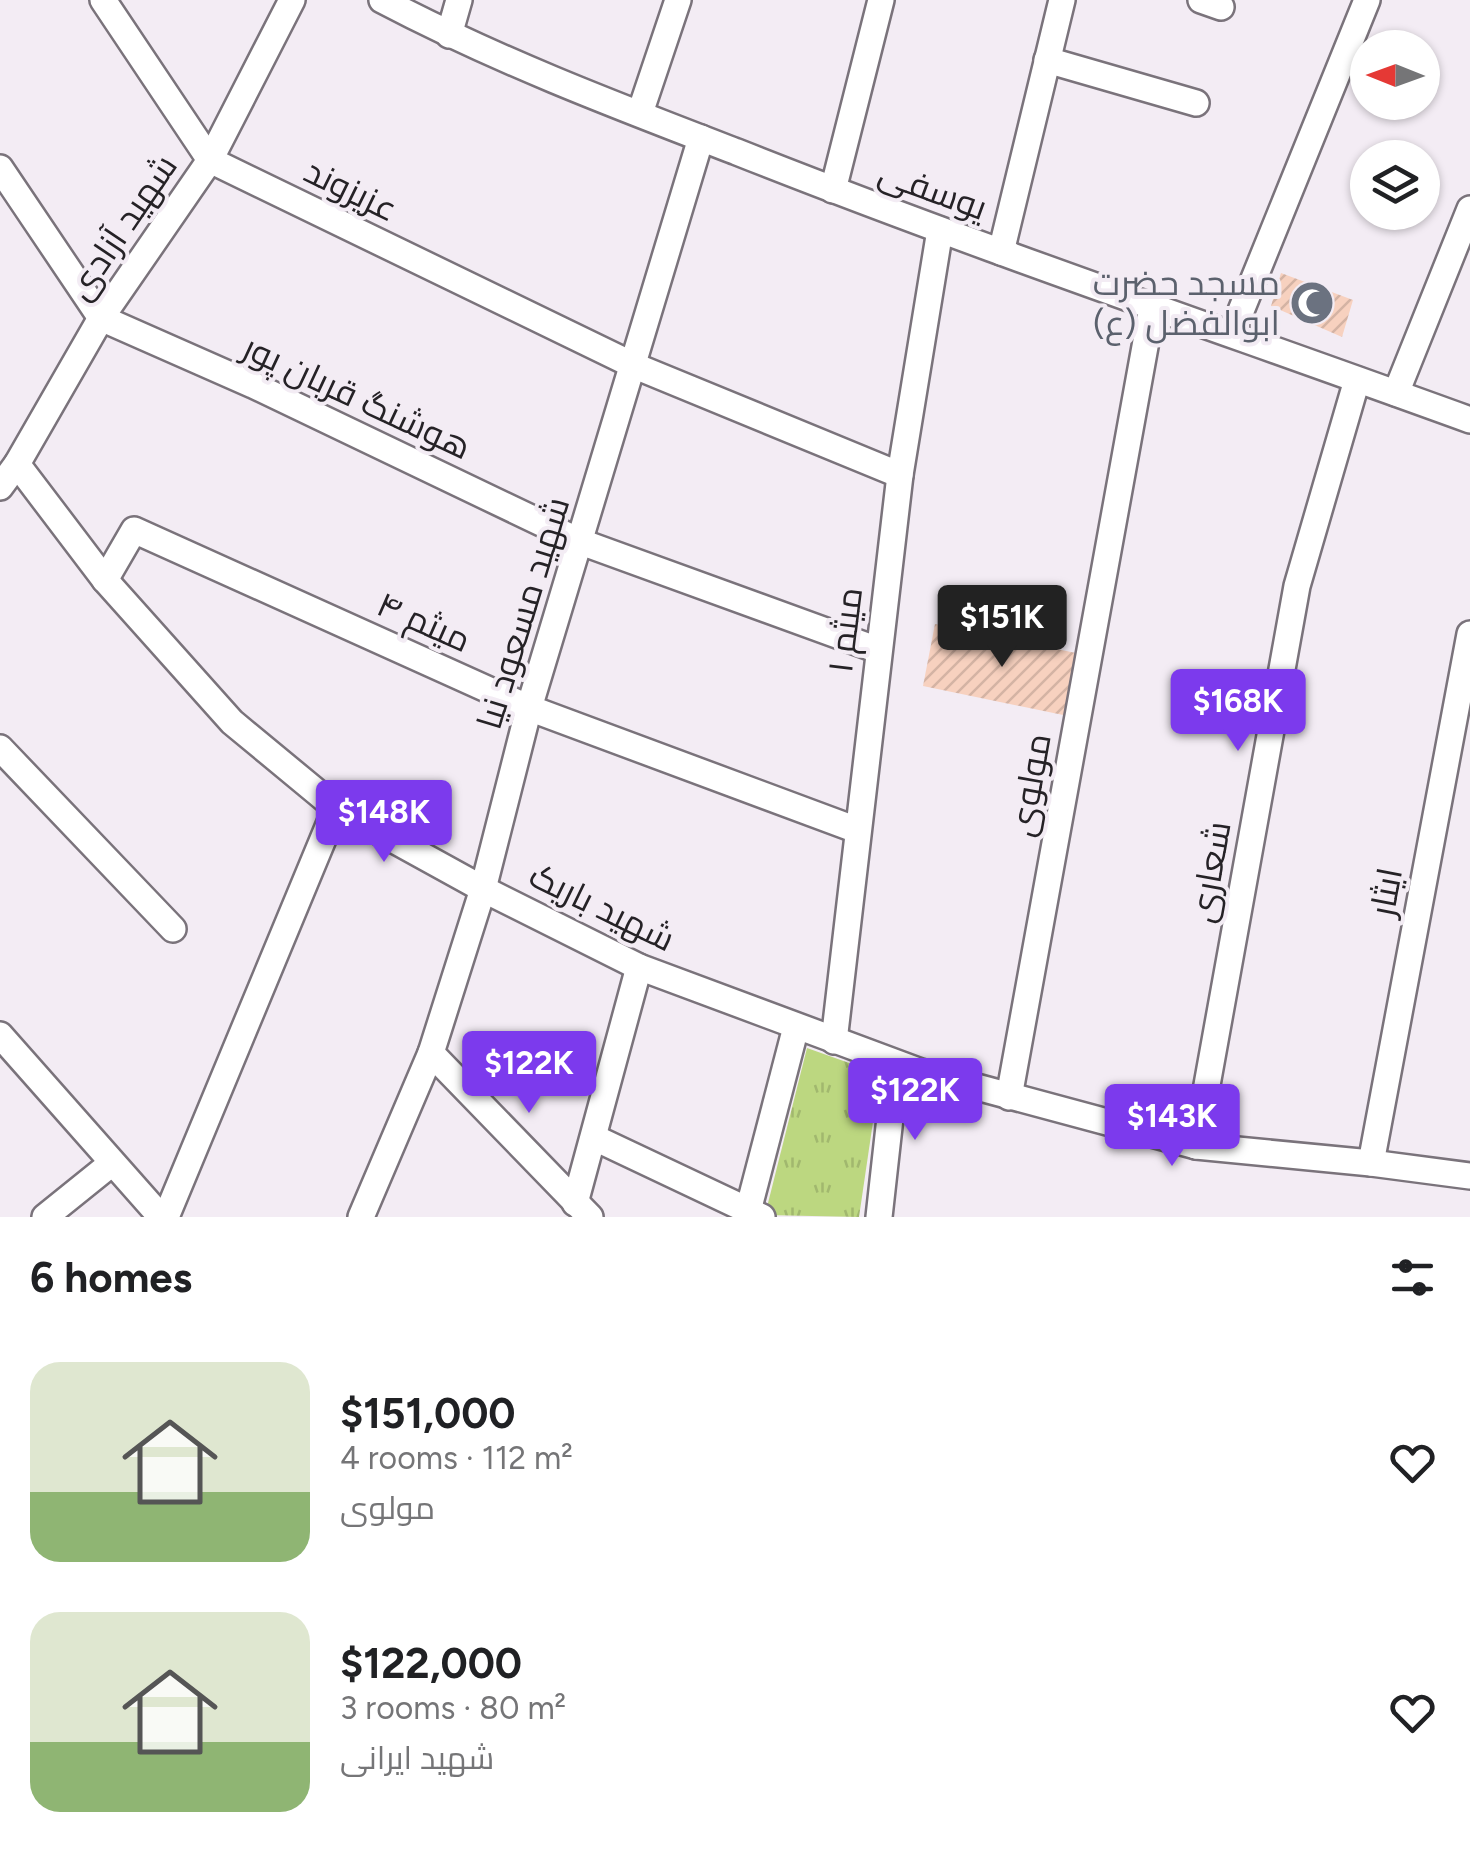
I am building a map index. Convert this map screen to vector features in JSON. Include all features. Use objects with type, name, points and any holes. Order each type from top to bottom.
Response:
[{"type":"street","points":[[103,0],[210,160]]},
{"type":"street","name":"شهید آزادی","points":[[0,488],[101,318],[210,160],[292,0]]},
{"type":"street","name":"یوسفی","points":[[382,0],[449,35],[833,190],[1470,420]]},
{"type":"street","points":[[449,35],[459,0]]},
{"type":"street","points":[[640,114],[678,0]]},
{"type":"street","points":[[833,190],[881,0]]},
{"type":"street","points":[[1001,252],[1062,0]]},
{"type":"street","points":[[1232,333],[1367,0]]},
{"type":"street","points":[[1047,60],[1196,103]]},
{"type":"street","name":"شهید مسعود نیا","points":[[363,1216],[431,1053],[483,889],[529,708],[701,138]]},
{"type":"street","name":"عزیزوند","points":[[210,160],[635,366],[900,475]]},
{"type":"street","points":[[0,168],[101,318]]},
{"type":"street","points":[[1396,393],[1470,209]]},
{"type":"street","name":"میثم ۱","points":[[834,1041],[900,475],[940,230]]},
{"type":"street","name":"مولوی","points":[[1009,1097],[1152,308]]},
{"type":"street","name":"هوشنگ قربان پور","points":[[101,318],[254,385],[580,542],[878,650]]},
{"type":"street","name":"شعاری","points":[[1196,1146],[1297,586],[1358,380]]},
{"type":"street","name":"شهید باریک","points":[[17,464],[105,580],[232,722],[336,808],[483,889],[639,967],[896,1064],[1196,1146],[1470,1176]]},
{"type":"street","name":"میثم ۴","points":[[105,580],[134,530],[529,708],[857,830]]},
{"type":"street","name":"ایثار","points":[[1370,1163],[1470,634]]},
{"type":"street","points":[[0,748],[174,929]]},
{"type":"street","points":[[0,1035],[163,1217],[336,808]]},
{"type":"street","points":[[582,1210],[595,1138],[639,967]]},
{"type":"street","points":[[595,1138],[755,1214],[796,1027]]},
{"type":"street","points":[[431,1053],[582,1210]]},
{"type":"street","points":[[880,1217],[896,1064]]},
{"type":"street","points":[[45,1217],[112,1163]]},
{"type":"green space","points":[[807,1048],[880,1074],[859,1217],[765,1215]]},
{"type":"building","name":"مسجد حضرت ابوالفضل (ع)","points":[[1281,273],[1353,300],[1342,337],[1271,306]]},
{"type":"building","points":[[935,624],[1081,654],[1068,716],[923,686]]},
{"type":"place","name":"مسجد حضرت ابوالفضل (ع)","points":[[1312,303]]}]
